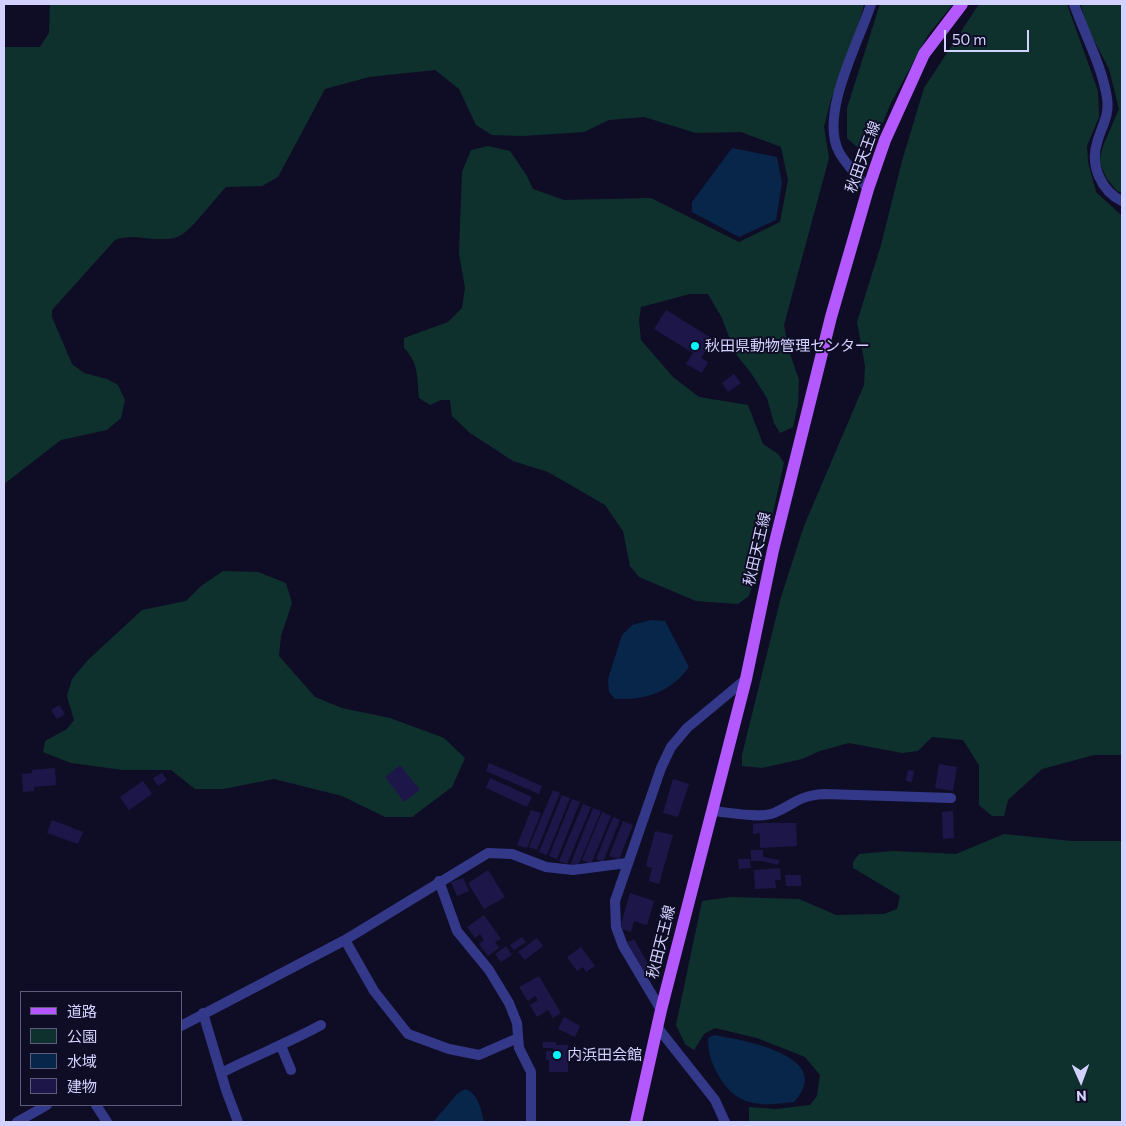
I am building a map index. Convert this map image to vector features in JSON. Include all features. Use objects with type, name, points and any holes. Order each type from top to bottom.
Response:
[{"type":"main road","name":"秋田天王線","points":[[636,1122],[661,1010],[746,679],[775,540],[831,318],[868,189],[885,140],[924,54],[962,4]]},
{"type":"street","points":[[868,189],[839,152],[834,136],[835,111],[842,84],[871,4]]},
{"type":"street","points":[[1074,4],[1102,74],[1108,101],[1106,122],[1096,144],[1095,167],[1104,186],[1122,201]]},
{"type":"street","points":[[661,1010],[623,946],[616,927],[615,901],[661,768],[671,747],[686,728],[746,679]]},
{"type":"street","points":[[712,811],[757,815],[773,814],[808,795],[824,794],[951,798]]},
{"type":"street","points":[[182,1025],[344,940],[488,853],[512,854],[546,867],[573,870],[627,863]]},
{"type":"street","points":[[439,881],[458,931],[490,970],[510,1003],[517,1023],[519,1048],[531,1072],[531,1122]]},
{"type":"street","points":[[344,940],[374,991],[408,1034],[449,1048],[479,1055],[518,1038]]},
{"type":"street","points":[[203,1013],[238,1122]]},
{"type":"street","points":[[221,1073],[265,1050],[281,1046],[321,1025]]},
{"type":"street","points":[[658,1028],[715,1100],[725,1122]]},
{"type":"street","points":[[281,1046],[291,1070]]},
{"type":"street","points":[[17,1122],[34,1118],[46,1106]]},
{"type":"street","points":[[97,1106],[107,1122]]},
{"type":"green space","points":[[50,4],[864,4],[855,38],[831,99],[824,127],[829,158],[784,325],[788,348],[799,380],[798,404],[793,427],[780,433],[774,423],[767,398],[735,353],[722,318],[708,294],[690,294],[641,307],[639,320],[641,340],[673,377],[699,397],[748,405],[763,444],[778,454],[784,463],[772,517],[749,596],[738,604],[696,601],[639,577],[630,566],[623,531],[605,505],[548,472],[513,461],[470,433],[452,416],[450,400],[441,400],[430,405],[419,398],[415,365],[404,348],[404,338],[448,322],[462,308],[465,288],[459,253],[462,172],[471,150],[488,146],[510,151],[527,176],[533,189],[564,200],[651,198],[739,242],[780,222],[788,180],[781,147],[741,132],[696,133],[644,117],[609,120],[584,132],[523,136],[492,135],[476,125],[459,89],[435,70],[369,77],[325,89],[278,177],[262,186],[226,187],[195,223],[177,237],[158,239],[131,237],[115,240],[52,310],[52,317],[72,364],[84,373],[107,379],[118,385],[125,400],[121,418],[107,430],[61,440],[4,484],[4,47],[40,47],[49,33]]},
{"type":"green space","points":[[880,4],[953,4],[928,35],[891,103],[877,137],[867,148],[857,147],[847,138],[847,108]]},
{"type":"green space","points":[[979,4],[1067,4],[1098,91],[1099,117],[1087,146],[1088,162],[1096,192],[1122,216],[1122,755],[1094,755],[1042,769],[1008,800],[1004,816],[992,816],[979,805],[979,765],[963,740],[932,737],[918,751],[902,753],[849,743],[820,751],[802,759],[762,768],[742,766],[742,755],[781,597],[804,526],[864,385],[865,366],[857,322],[881,245],[902,161],[924,88]]},
{"type":"green space","points":[[1081,4],[1122,4],[1122,193],[1117,191],[1107,179],[1099,162],[1103,146],[1119,109],[1109,69],[1086,25]]},
{"type":"green space","points":[[223,571],[258,572],[286,583],[292,603],[281,636],[279,656],[315,697],[342,708],[390,718],[444,738],[465,758],[452,787],[412,817],[385,817],[342,796],[274,779],[223,789],[195,789],[171,770],[123,770],[71,763],[43,752],[45,741],[67,729],[74,720],[67,696],[72,679],[88,660],[142,610],[186,601],[201,586]]},
{"type":"green space","points":[[1004,834],[1072,841],[1122,841],[1122,1122],[749,1122],[749,1107],[776,1109],[810,1105],[817,1096],[820,1075],[805,1057],[757,1038],[715,1028],[704,1034],[694,1050],[685,1044],[676,1025],[702,901],[730,897],[799,899],[836,915],[884,914],[897,909],[900,896],[853,868],[853,862],[859,854],[893,851],[956,854]]},
{"type":"water","points":[[732,148],[777,157],[782,183],[776,220],[739,237],[692,212],[692,202]]},
{"type":"water","points":[[651,620],[665,621],[689,667],[674,683],[657,693],[637,698],[615,699],[609,692],[608,679],[622,635],[632,625]]},
{"type":"water","points":[[714,1035],[763,1046],[781,1053],[795,1062],[804,1073],[804,1086],[794,1102],[752,1103],[735,1095],[720,1078],[711,1059],[708,1038]]},
{"type":"water","points":[[465,1089],[470,1091],[476,1098],[484,1122],[433,1122],[457,1094]]},
{"type":"building","name":"秋田県動物管理センター","points":[[666,310],[713,339],[701,358],[708,362],[702,373],[686,364],[693,353],[654,329]]},
{"type":"building","points":[[734,374],[741,383],[728,392],[722,383]]},
{"type":"building","points":[[59,705],[65,714],[57,719],[51,710]]},
{"type":"building","points":[[489,763],[542,786],[539,794],[486,771]]},
{"type":"building","points":[[939,764],[957,767],[953,791],[935,788]]},
{"type":"building","points":[[400,765],[420,790],[404,802],[385,777]]},
{"type":"building","points":[[55,768],[56,785],[34,787],[34,791],[23,792],[22,774],[32,773],[32,770]]},
{"type":"building","points":[[908,770],[914,771],[912,782],[906,781]]},
{"type":"building","points":[[162,773],[167,780],[158,786],[153,778]]},
{"type":"building","points":[[490,778],[532,797],[527,807],[486,788]]},
{"type":"building","points":[[673,779],[689,784],[678,817],[663,813]]},
{"type":"building","points":[[143,781],[152,794],[129,810],[120,797]]},
{"type":"building","points":[[553,790],[560,793],[537,850],[529,847]]},
{"type":"building","points":[[562,795],[570,798],[547,855],[539,852]]},
{"type":"building","points":[[572,799],[580,802],[557,859],[549,856]]},
{"type":"building","points":[[583,804],[591,807],[567,864],[559,861]]},
{"type":"building","points":[[593,808],[601,811],[577,868],[570,865]]},
{"type":"building","points":[[531,810],[541,813],[527,848],[517,845]]},
{"type":"building","points":[[953,811],[954,838],[943,839],[942,812]]},
{"type":"building","points":[[602,812],[611,816],[591,864],[582,860]]},
{"type":"building","points":[[613,817],[620,820],[603,862],[596,859]]},
{"type":"building","points":[[52,820],[83,832],[78,844],[47,833]]},
{"type":"building","points":[[623,821],[633,825],[619,859],[609,856]]},
{"type":"building","points":[[796,823],[797,846],[760,848],[760,833],[753,834],[753,824]]},
{"type":"building","points":[[655,831],[673,835],[659,884],[649,881],[652,868],[646,866]]},
{"type":"building","points":[[751,850],[763,850],[763,857],[779,860],[778,865],[762,861],[751,861]]},
{"type":"building","points":[[738,859],[750,859],[751,868],[739,869]]},
{"type":"building","points":[[780,868],[781,880],[775,880],[776,888],[755,889],[754,870]]},
{"type":"building","points":[[488,870],[505,897],[484,909],[468,883]]},
{"type":"building","points":[[785,875],[801,875],[801,886],[786,886]]},
{"type":"building","points":[[463,878],[469,891],[457,896],[451,882]]},
{"type":"building","points":[[630,893],[654,901],[647,925],[634,921],[631,932],[622,929],[621,924]]},
{"type":"building","points":[[484,915],[501,939],[495,942],[499,948],[488,956],[479,944],[484,940],[480,934],[475,938],[467,927]]},
{"type":"building","points":[[522,937],[526,942],[514,950],[510,945]]},
{"type":"building","points":[[537,938],[543,946],[525,960],[518,952]]},
{"type":"building","points":[[634,939],[653,973],[644,978],[625,943]]},
{"type":"building","points":[[506,946],[512,955],[501,962],[495,954]]},
{"type":"building","points":[[581,947],[595,966],[586,972],[583,967],[577,971],[567,957]]},
{"type":"building","points":[[539,976],[561,1013],[553,1018],[548,1010],[537,1017],[530,1005],[538,1000],[535,996],[528,1001],[519,987]]},
{"type":"building","points":[[564,1017],[580,1026],[575,1037],[558,1029]]},
{"type":"building","name":"内浜田会館","points":[[543,1042],[556,1042],[556,1045],[568,1045],[568,1072],[549,1072],[549,1060],[546,1060],[546,1051],[554,1051],[553,1048],[543,1048]]},
{"type":"place","name":"秋田県動物管理センター","points":[[695,346]]},
{"type":"place","name":"内浜田会館","points":[[557,1055]]}]
